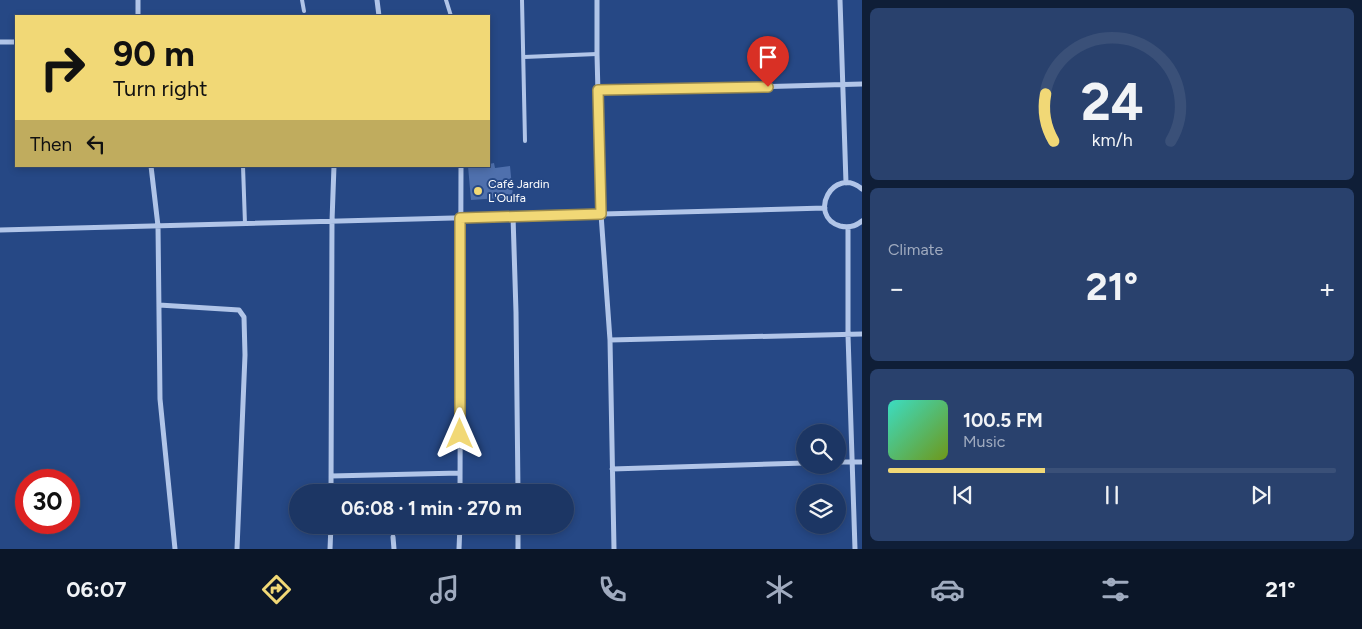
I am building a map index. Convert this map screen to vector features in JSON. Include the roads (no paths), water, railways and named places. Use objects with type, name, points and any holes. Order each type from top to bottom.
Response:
[{"type":"street","points":[[138,0],[138,15]]},
{"type":"street","points":[[377,0],[379,15]]},
{"type":"street","points":[[597,0],[601,214],[610,340],[614,549]]},
{"type":"street","points":[[840,0],[846,183]]},
{"type":"street","points":[[0,42],[15,42]]},
{"type":"street","points":[[598,90],[862,84]]},
{"type":"street","points":[[151,167],[158,226],[160,399],[175,549]]},
{"type":"street","points":[[331,484],[334,167]]},
{"type":"street","points":[[460,484],[461,167]]},
{"type":"street","points":[[862,190],[853,184],[839,184],[828,194],[825,201],[825,208],[830,220],[835,224],[848,227],[862,221]]},
{"type":"street","points":[[0,230],[825,208]]},
{"type":"street","points":[[513,216],[518,484]]},
{"type":"street","points":[[848,227],[848,334],[855,549]]},
{"type":"street","points":[[159,305],[239,310],[244,317],[245,355],[237,549]]},
{"type":"street","points":[[610,340],[862,334]]},
{"type":"street","points":[[846,462],[862,462]]},
{"type":"street","points":[[612,469],[796,463]]},
{"type":"street","points":[[331,476],[460,473]]},
{"type":"street","points":[[330,549],[331,534]]},
{"type":"street","points":[[460,534],[460,549]]},
{"type":"street","points":[[518,534],[518,549]]},
{"type":"street","points":[[392,537],[394,549]]},
{"type":"lane","points":[[302,0],[304,11]]},
{"type":"lane","points":[[446,0],[451,15]]},
{"type":"lane","points":[[522,0],[525,140]]},
{"type":"lane","points":[[524,57],[597,54]]},
{"type":"lane","points":[[243,167],[246,224]]},
{"type":"place","name":"Café Jardin L'Oulfa","points":[[478,191]]}]
